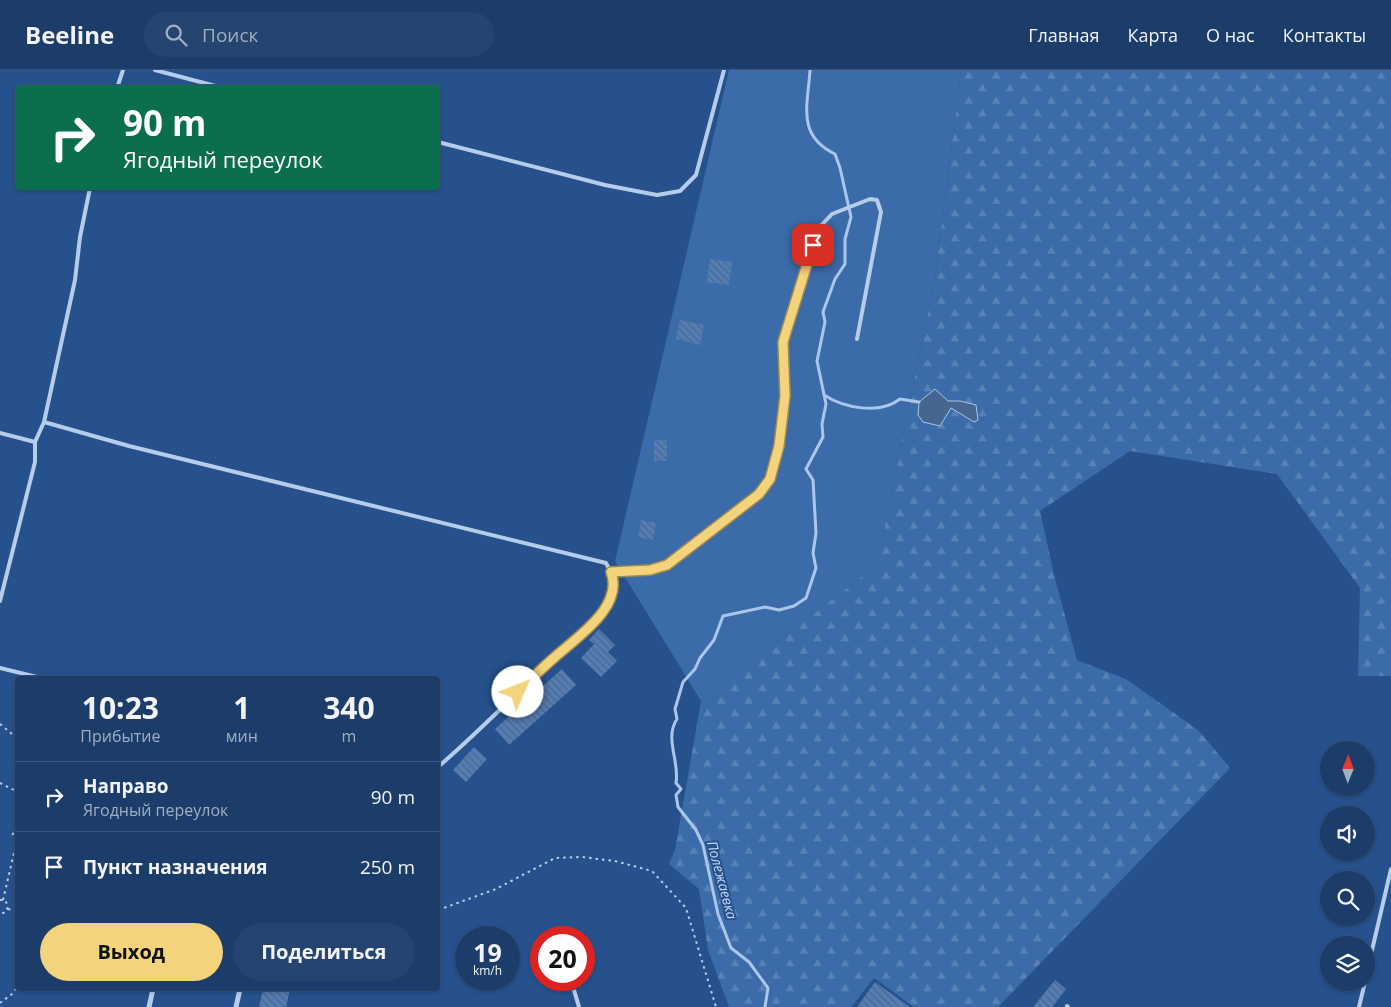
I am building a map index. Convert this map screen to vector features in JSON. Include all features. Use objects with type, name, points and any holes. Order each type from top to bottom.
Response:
[{"type":"street","points":[[149,1007],[153,991]]},
{"type":"street","points":[[236,1007],[240,991]]},
{"type":"lane","points":[[118,85],[124,70]]},
{"type":"lane","points":[[155,70],[212,85]]},
{"type":"lane","points":[[440,143],[605,185],[657,195],[680,191],[696,175],[724,70]]},
{"type":"lane","points":[[0,602],[35,462],[35,442],[44,422],[74,280],[80,236],[90,190]]},
{"type":"lane","points":[[611,572],[650,570],[667,565],[759,494],[770,479],[779,446],[785,396],[783,342],[816,231],[832,214],[870,199],[877,200],[881,212],[857,339]]},
{"type":"lane","points":[[44,422],[129,446],[606,563],[615,583],[612,594],[587,630],[556,656],[468,741],[440,765]]},
{"type":"lane","points":[[0,433],[35,442]]},
{"type":"lane","points":[[0,668],[33,676]]},
{"type":"lane","points":[[1375,937],[1391,869]]},
{"type":"lane","points":[[574,991],[579,1007]]},
{"type":"lane","points":[[1359,1007],[1363,991]]},
{"type":"path","points":[[0,724],[15,736]]},
{"type":"path","points":[[0,783],[15,790]]},
{"type":"path","points":[[8,908],[8,904],[1,900],[15,848]]},
{"type":"path","points":[[440,909],[496,889],[555,858],[582,857],[615,861],[652,871],[686,908],[716,1007]]},
{"type":"path","points":[[8,908],[15,910]]},
{"type":"path","points":[[0,914],[6,912],[8,908]]},
{"type":"path","points":[[0,1003],[15,990]]},
{"type":"green space","points":[[729,70],[961,70],[935,277],[877,565],[701,701],[615,561]]},
{"type":"green space","points":[[961,70],[1391,70],[1391,676],[1358,676],[1360,588],[1277,474],[1130,451],[1040,511],[1055,579],[1077,660],[1126,679],[1198,730],[1230,768],[998,1007],[914,1007],[874,978],[851,1007],[729,1007],[708,950],[699,889],[669,864],[675,850],[701,701],[877,564],[935,277]]},
{"type":"shaded area","points":[[935,389],[948,401],[960,401],[976,405],[978,420],[974,422],[951,408],[940,426],[923,422],[918,415],[919,402]]},
{"type":"building","points":[[710,259],[732,262],[729,285],[707,282]]},
{"type":"building","points":[[680,320],[704,325],[700,345],[676,339]]},
{"type":"building","points":[[654,440],[667,440],[667,461],[654,461]]},
{"type":"building","points":[[641,520],[656,523],[653,540],[638,537]]},
{"type":"building","points":[[599,629],[615,645],[608,652],[617,661],[601,677],[581,658],[594,644],[589,640]]},
{"type":"building","points":[[562,669],[576,685],[509,745],[495,729]]},
{"type":"building","points":[[474,747],[487,759],[466,782],[453,770]]},
{"type":"building","points":[[1055,980],[1066,989],[1052,1007],[1033,1007]]},
{"type":"building","points":[[875,982],[910,1007],[857,1007]]},
{"type":"building","points":[[263,991],[290,991],[286,1007],[259,1007]]},
{"type":"waterway","name":"Полежаевка","points":[[765,1007],[768,988],[749,962],[731,948],[718,914],[703,845],[696,830],[678,807],[676,795],[681,789],[676,783],[677,775],[672,734],[673,726],[677,719],[675,709],[683,682],[695,669],[700,658],[714,640],[723,616],[765,607],[779,610],[794,606],[806,598],[816,568],[813,553],[816,533],[813,480],[806,469],[823,437],[822,424],[826,404],[817,361],[825,322],[823,312],[835,279],[845,264],[845,239],[851,217],[835,154],[814,138],[809,128],[807,107],[810,70]]},
{"type":"waterway","name":"Полежаевка","points":[[824,395],[832,400],[862,408],[882,407],[900,399],[919,402]]},
{"type":"route","points":[[518,692],[587,630],[605,607],[615,583],[611,572],[650,570],[667,565],[718,528],[759,494],[770,479],[779,446],[785,396],[783,342],[813,245]]}]
